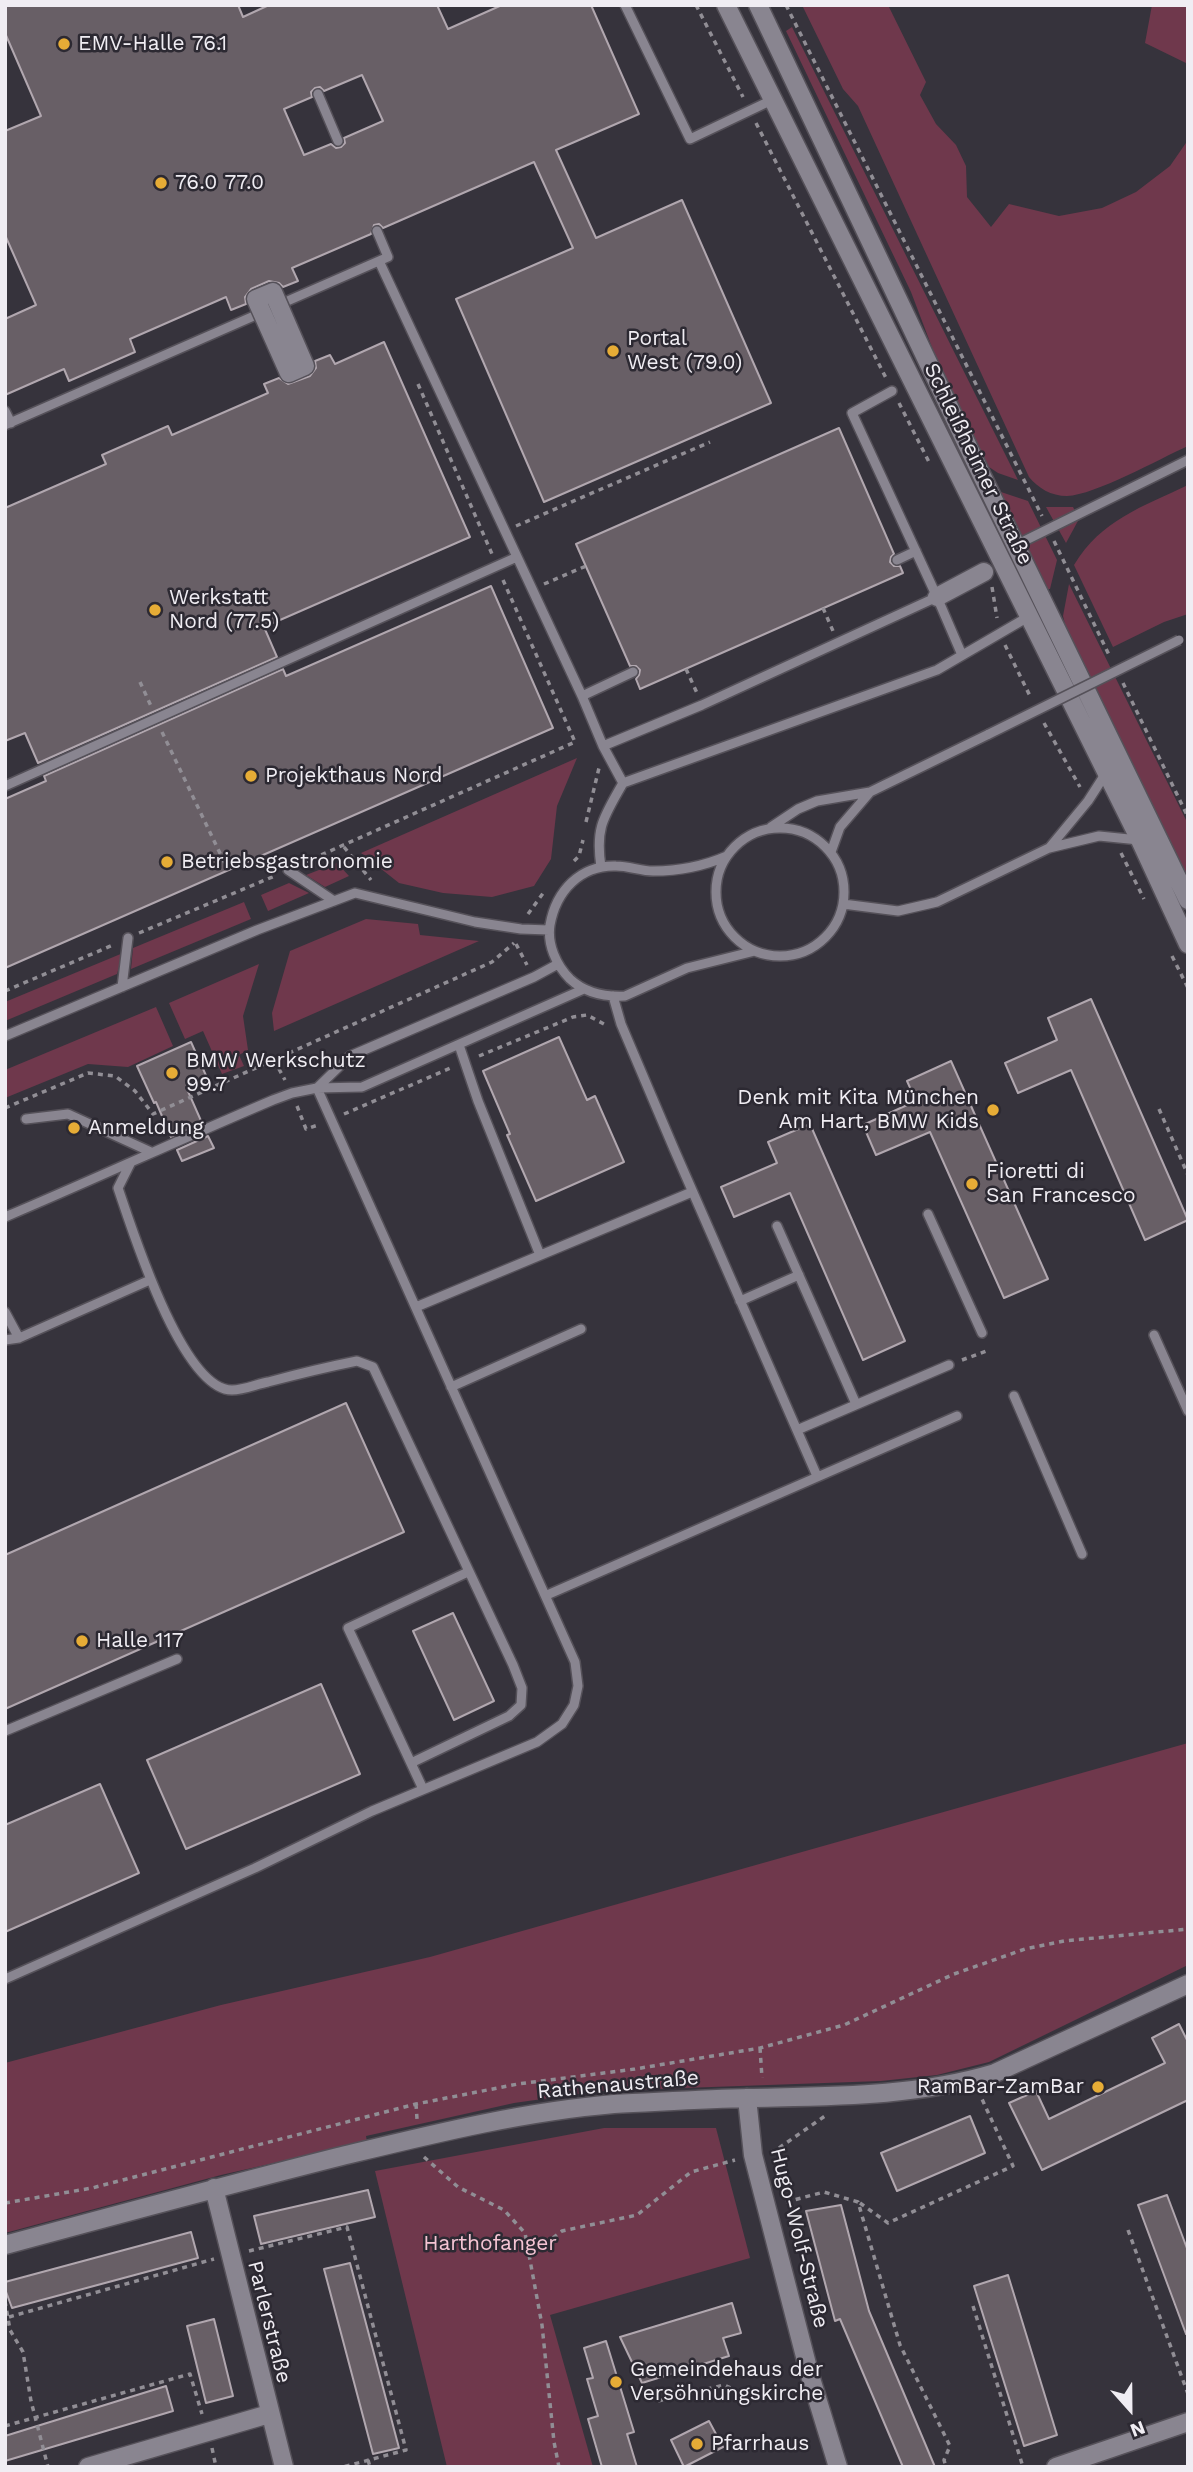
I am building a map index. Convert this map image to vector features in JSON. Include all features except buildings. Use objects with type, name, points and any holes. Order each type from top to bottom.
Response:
[{"type":"street","name":"Schleißheimer Straße","points":[[726,5],[1140,840],[1188,944]]},
{"type":"street","name":"Schleißheimer Straße","points":[[758,5],[1188,900]]},
{"type":"street","points":[[937,597],[984,572]]},
{"type":"street","name":"Rathenaustraße","points":[[5,2245],[214,2188],[418,2137],[514,2117],[575,2107],[854,2095],[915,2090],[973,2080],[995,2073],[1188,1984]]},
{"type":"street","name":"Hugo-Wolf-Straße","points":[[755,2098],[753,2155],[809,2372],[838,2467]]},
{"type":"street","name":"Parlerstraße","points":[[214,2188],[284,2467]]},
{"type":"street","points":[[88,2467],[269,2414]]},
{"type":"street","points":[[1056,2467],[1188,2421]]},
{"type":"lane","points":[[625,5],[690,139],[772,100]]},
{"type":"lane","points":[[318,94],[338,141]]},
{"type":"lane","points":[[5,411],[8,424],[388,257],[377,231]]},
{"type":"lane","points":[[379,261],[603,746],[623,783]]},
{"type":"lane","points":[[892,391],[852,413],[962,655]]},
{"type":"lane","points":[[1016,545],[1188,460]]},
{"type":"lane","points":[[897,560],[916,551]]},
{"type":"lane","points":[[5,786],[517,556]]},
{"type":"lane","points":[[603,746],[702,705],[937,597]]},
{"type":"lane","points":[[601,867],[598,847],[600,824],[623,783],[937,670],[1028,617]]},
{"type":"lane","points":[[769,829],[786,828],[803,832],[818,840],[831,852],[843,879],[843,904],[833,928],[816,945],[786,956],[755,951],[734,937],[718,910],[716,882],[727,856],[743,839],[769,829],[798,809],[817,801],[870,792],[1184,638]]},
{"type":"lane","points":[[582,696],[633,672]]},
{"type":"lane","points":[[1049,848],[1088,801],[1106,773]]},
{"type":"lane","points":[[831,852],[840,827],[870,792]]},
{"type":"lane","points":[[843,904],[898,911],[937,902],[1049,848],[1099,836],[1140,840]]},
{"type":"lane","points":[[727,856],[673,870],[601,867],[588,871],[566,887],[553,910],[549,930],[552,950],[558,964],[571,980],[584,989],[613,996],[625,996],[708,961],[755,951]]},
{"type":"lane","points":[[288,870],[334,901]]},
{"type":"lane","points":[[5,1036],[257,930],[355,893],[475,922],[549,930]]},
{"type":"lane","points":[[122,987],[128,938]]},
{"type":"lane","points":[[317,1088],[350,1056],[558,964]]},
{"type":"lane","points":[[5,1217],[273,1100],[317,1088],[362,1087],[584,989]]},
{"type":"lane","points":[[613,996],[621,1024],[692,1192],[817,1476]]},
{"type":"lane","points":[[458,1045],[540,1255]]},
{"type":"lane","points":[[5,1979],[255,1868],[372,1811],[537,1742],[562,1724],[574,1705],[578,1686],[575,1662],[317,1088]]},
{"type":"lane","points":[[26,1119],[68,1114],[151,1152]]},
{"type":"lane","points":[[130,1164],[118,1188],[150,1280],[177,1336],[207,1379],[233,1390],[357,1361],[373,1367],[513,1665],[522,1688],[521,1705],[509,1716],[411,1763]]},
{"type":"lane","points":[[416,1307],[692,1192]]},
{"type":"lane","points":[[928,1214],[982,1333]]},
{"type":"lane","points":[[777,1226],[856,1404]]},
{"type":"lane","points":[[740,1301],[799,1275]]},
{"type":"lane","points":[[5,1340],[19,1338],[150,1280]]},
{"type":"lane","points":[[5,1312],[19,1338]]},
{"type":"lane","points":[[451,1387],[581,1329]]},
{"type":"lane","points":[[1154,1335],[1188,1411]]},
{"type":"lane","points":[[797,1430],[949,1365]]},
{"type":"lane","points":[[1014,1396],[1082,1554]]},
{"type":"lane","points":[[547,1595],[957,1416]]},
{"type":"lane","points":[[423,1789],[348,1628],[468,1572]]},
{"type":"lane","points":[[5,1731],[177,1659]]},
{"type":"path","points":[[696,5],[932,468]]},
{"type":"path","points":[[785,7],[1049,530],[1115,667]]},
{"type":"path","points":[[415,378],[492,555]]},
{"type":"path","points":[[510,528],[710,442]]},
{"type":"path","points":[[532,590],[586,566]]},
{"type":"path","points":[[984,572],[992,586],[999,633],[1036,708]]},
{"type":"path","points":[[5,991],[344,847],[575,742],[503,580]]},
{"type":"path","points":[[823,608],[838,642]]},
{"type":"path","points":[[686,669],[702,705]]},
{"type":"path","points":[[1121,679],[1188,817]]},
{"type":"path","points":[[140,682],[151,706]]},
{"type":"path","points":[[1042,719],[1088,801]]},
{"type":"path","points":[[161,730],[228,870]]},
{"type":"path","points":[[585,825],[603,746]]},
{"type":"path","points":[[1112,836],[1147,906]]},
{"type":"path","points":[[570,865],[579,856],[583,838]]},
{"type":"path","points":[[344,847],[369,880],[382,884]]},
{"type":"path","points":[[5,1108],[88,1073],[115,1076],[135,1091],[153,1114],[492,962],[515,942],[526,916],[550,884]]},
{"type":"path","points":[[1170,953],[1188,988]]},
{"type":"path","points":[[1159,1109],[1188,1175]]},
{"type":"path","points":[[949,1365],[989,1350]]},
{"type":"path","points":[[5,2203],[92,2188],[415,2104],[518,2084],[760,2049],[844,2025],[954,1975],[1026,1949],[1064,1941],[1188,1929]]},
{"type":"path","points":[[755,2098],[760,2049]]},
{"type":"path","points":[[767,2207],[824,2192],[858,2202],[888,2223],[1013,2166],[973,2080]]},
{"type":"path","points":[[529,2256],[562,2231],[637,2215],[691,2172],[776,2150],[854,2095]]},
{"type":"path","points":[[421,2155],[458,2187],[504,2210],[525,2233],[542,2325],[559,2467]]},
{"type":"path","points":[[858,2202],[900,2345],[950,2446],[944,2460],[946,2467]]},
{"type":"path","points":[[9,2317],[229,2255],[348,2227],[406,2450],[343,2467]]},
{"type":"path","points":[[1128,2230],[1188,2394]]},
{"type":"path","points":[[5,2301],[9,2317],[8,2331],[23,2352],[34,2418],[48,2467]]},
{"type":"path","points":[[973,2306],[1023,2467]]},
{"type":"path","points":[[5,2427],[190,2374],[216,2467]]},
{"type":"path","points":[[658,2401],[724,2385],[746,2395]]},
{"type":"path","points":[[368,2460],[370,2467]]},
{"type":"green space","points":[[802,5],[888,5],[926,82],[920,95],[936,124],[956,145],[966,166],[967,197],[991,227],[1009,204],[1059,216],[1102,208],[1136,192],[1170,166],[1188,140],[1188,446],[1110,483],[1079,494],[1061,496],[1050,493],[1029,477],[858,106],[843,89]]},
{"type":"green space","points":[[1152,5],[1188,5],[1188,64],[1145,43]]},
{"type":"green space","points":[[792,27],[1018,480],[998,473],[986,465],[952,400],[911,292],[786,31]]},
{"type":"green space","points":[[1188,485],[1188,614],[1164,622],[1113,647],[1074,565],[1097,537],[1124,516]]},
{"type":"green space","points":[[1001,492],[1028,501],[1057,560],[1050,589],[1043,589],[999,498]]},
{"type":"green space","points":[[1046,507],[1073,507],[1079,519],[1066,543]]},
{"type":"green space","points":[[1069,584],[1188,824],[1188,879],[1068,636],[1063,616]]},
{"type":"green space","points":[[577,758],[557,806],[551,859],[534,886],[492,897],[443,893],[399,883],[361,853]]},
{"type":"green space","points":[[337,863],[349,876],[325,887],[306,875]]},
{"type":"green space","points":[[289,883],[309,893],[268,911],[261,895]]},
{"type":"green space","points":[[244,902],[251,919],[131,969],[133,948]]},
{"type":"green space","points":[[366,919],[418,924],[420,935],[479,941],[274,1031],[272,1013],[290,951]]},
{"type":"green space","points":[[123,953],[117,974],[5,1021],[5,1002]]},
{"type":"green space","points":[[259,964],[243,1016],[248,1050],[239,1055],[244,1066],[222,1074],[203,1031],[185,1039],[169,1003]]},
{"type":"green space","points":[[156,1007],[173,1046],[128,1067],[88,1064],[5,1098],[5,1070]]},
{"type":"green space","points":[[1188,1743],[1188,1965],[989,2062],[937,2075],[881,2081],[599,2091],[514,2103],[366,2136],[367,2142],[221,2175],[5,2233],[5,2063],[221,2005],[430,1957]]},
{"type":"green space","name":"Harthofanger","points":[[604,2128],[716,2128],[750,2258],[550,2315],[593,2467],[447,2467],[375,2171]]},
{"type":"place","name":"EMV-Halle 76.1","points":[[64,44]]},
{"type":"place","name":"76.0 77.0","points":[[161,183]]},
{"type":"place","name":"Portal West (79.0)","points":[[613,351]]},
{"type":"place","name":"Werkstatt Nord (77.5)","points":[[155,610]]},
{"type":"place","name":"Projekthaus Nord","points":[[251,776]]},
{"type":"place","name":"Betriebsgastronomie","points":[[167,862]]},
{"type":"place","name":"BMW Werkschutz 99.7","points":[[172,1073]]},
{"type":"place","name":"Denk mit Kita München Am Hart, BMW Kids","points":[[993,1110]]},
{"type":"place","name":"Anmeldung","points":[[74,1128]]},
{"type":"place","name":"Fioretti di San Francesco","points":[[972,1184]]},
{"type":"place","name":"Halle 117","points":[[82,1641]]},
{"type":"place","name":"RamBar-ZamBar","points":[[1098,2087]]},
{"type":"place","name":"Gemeindehaus der Versöhnungskirche","points":[[616,2382]]},
{"type":"place","name":"Pfarrhaus","points":[[697,2444]]}]
